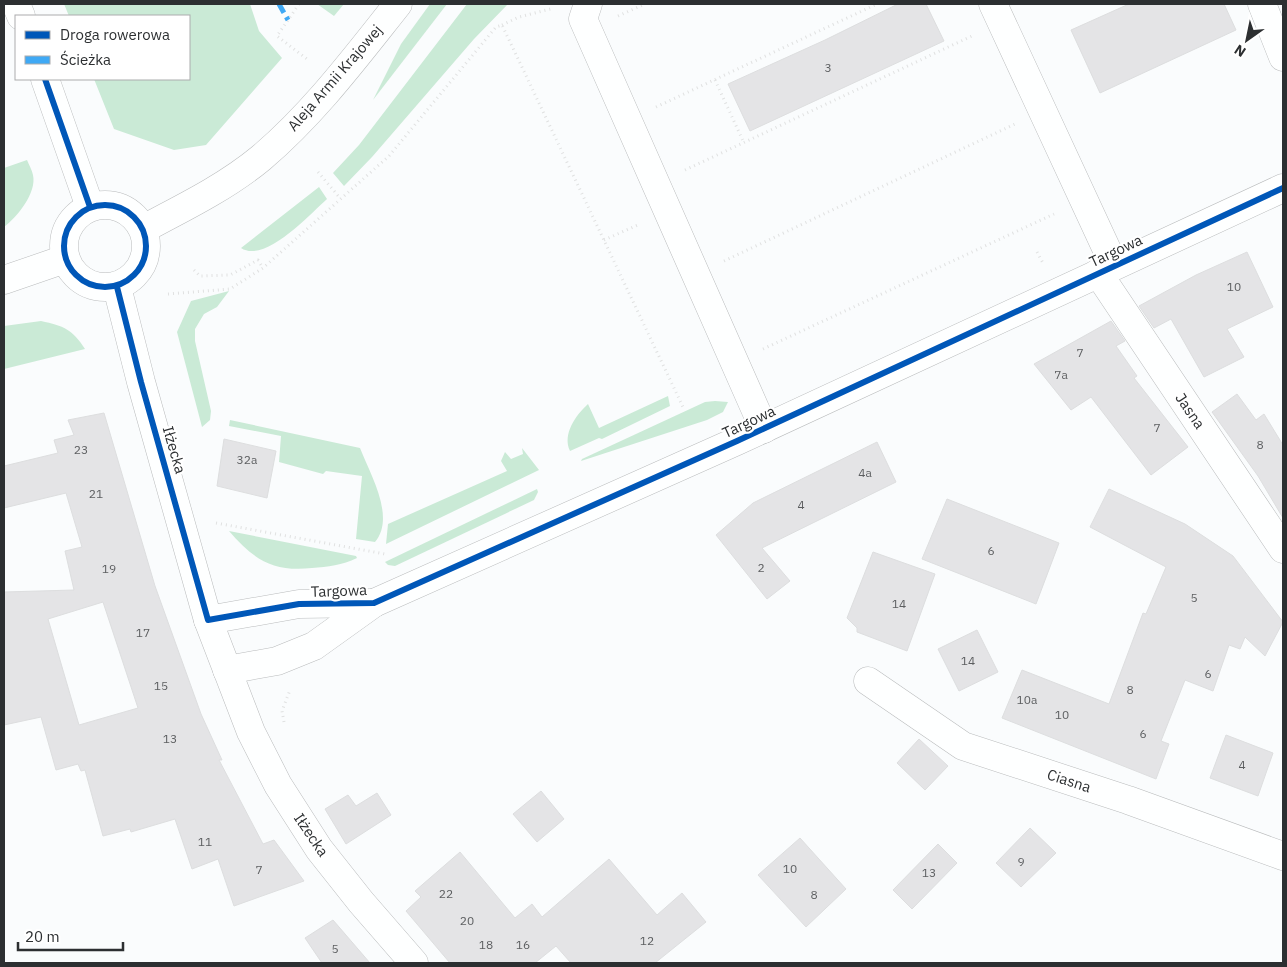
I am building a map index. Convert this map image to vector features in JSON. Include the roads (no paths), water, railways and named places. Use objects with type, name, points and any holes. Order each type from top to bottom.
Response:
[{"type":"street","name":"Aleja Armii Krajowej","points":[[143,229],[234,178],[260,159],[303,120],[398,4]]},
{"type":"street","points":[[588,4],[583,19],[764,429]]},
{"type":"street","points":[[1262,4],[1283,57]]},
{"type":"street","name":"Jasna","points":[[997,13],[1084,200],[1106,269],[1283,549]]},
{"type":"street","points":[[45,80],[90,207]]},
{"type":"street","name":"Targowa","points":[[228,670],[277,661],[314,646],[374,603],[764,429],[1283,188]]},
{"type":"street","points":[[108,204],[126,210],[143,229],[146,240],[145,259],[134,276],[117,287],[101,288],[83,282],[70,270],[65,259],[65,233],[74,218],[90,207],[108,204]]},
{"type":"street","points":[[4,280],[65,259]]},
{"type":"street","name":"Iłżecka","points":[[117,287],[141,382],[208,620],[251,732],[278,785],[319,849],[361,902],[414,963]]},
{"type":"street","name":"Targowa","points":[[208,620],[299,604],[374,603]]},
{"type":"street","name":"Ciasna","points":[[868,681],[963,746],[1128,800],[1283,856]]}]
